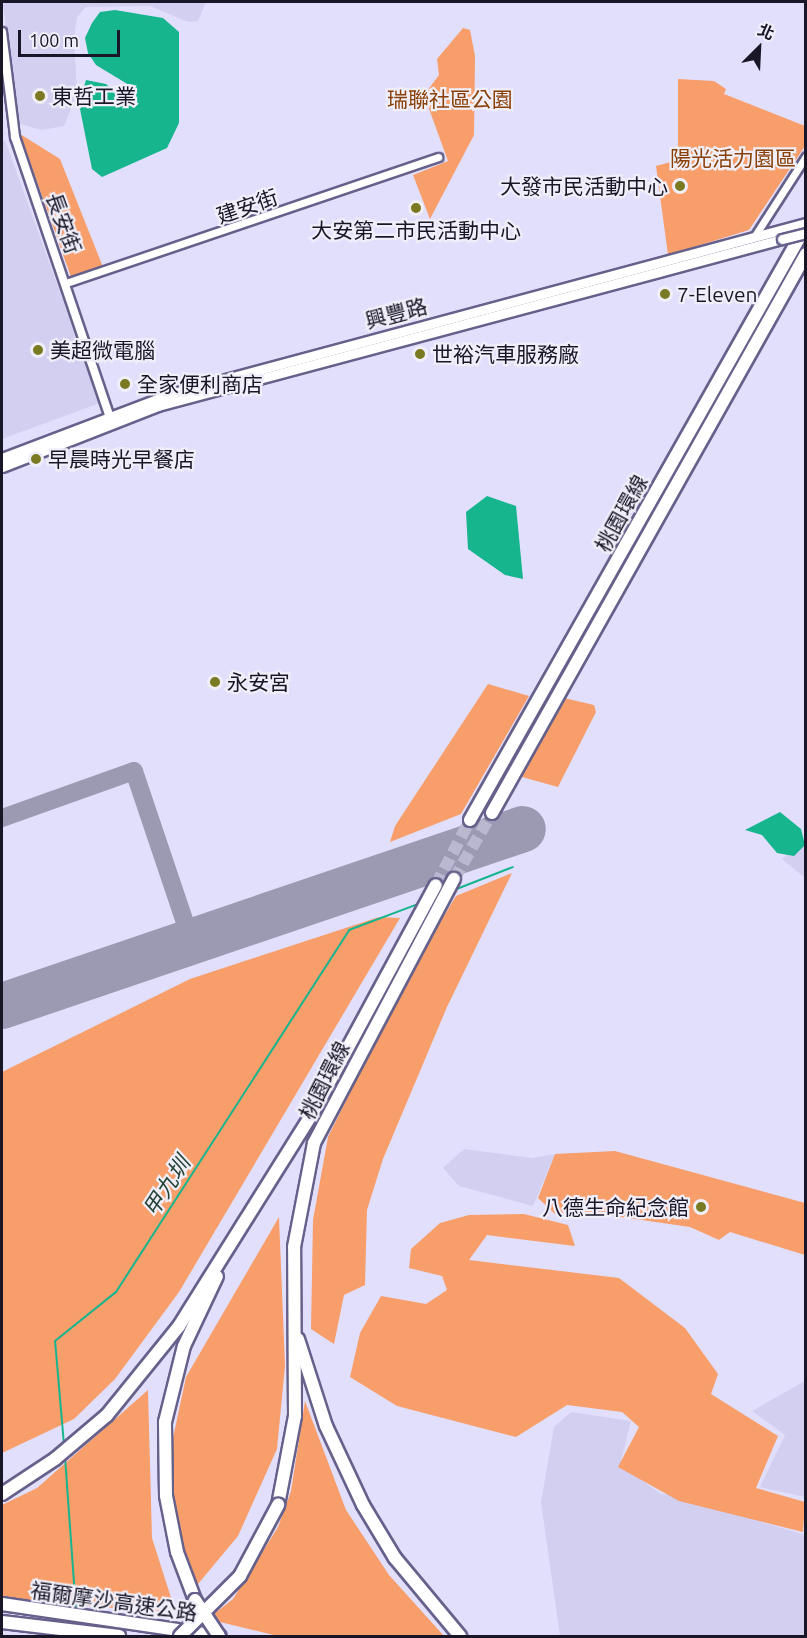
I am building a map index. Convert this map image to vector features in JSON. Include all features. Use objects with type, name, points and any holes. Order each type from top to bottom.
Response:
[{"type":"highway","name":"桃園環線","points":[[470,820],[806,224]]},
{"type":"highway","name":"桃園環線","points":[[492,813],[806,254]]},
{"type":"highway","name":"桃園環線","points":[[180,1636],[240,1576],[278,1504],[295,1416],[292,1318],[298,1201],[314,1143],[440,892],[312,1114],[230,1247]]},
{"type":"highway","points":[[2,1494],[65,1451],[140,1378],[230,1247]]},
{"type":"highway","points":[[220,1636],[195,1600],[177,1552],[166,1496],[165,1422],[184,1346],[230,1247]]},
{"type":"highway","points":[[292,1318],[326,1426],[363,1505],[395,1557],[460,1636]]},
{"type":"highway","name":"福爾摩沙高速公路","points":[[2,1605],[220,1636]]},
{"type":"highway","name":"福爾摩沙高速公路","points":[[2,1622],[119,1636]]},
{"type":"main road","name":"興豐路","points":[[2,458],[110,418],[755,236],[806,224]]},
{"type":"main road","name":"興豐路","points":[[2,467],[110,418],[806,233]]},
{"type":"street","name":"長安街","points":[[2,32],[15,137],[110,418]]},
{"type":"street","points":[[748,248],[806,156]]},
{"type":"street","name":"建安街","points":[[66,283],[438,158]]},
{"type":"shaded area","points":[[3,2],[206,2],[198,21],[188,22],[150,6],[86,7],[77,17],[74,37],[77,94],[64,126],[41,130],[17,123]]},
{"type":"shaded area","points":[[115,10],[163,18],[179,32],[179,123],[167,148],[102,177],[92,169],[79,104],[86,80],[106,84],[127,103],[131,97],[129,85],[96,65],[88,53],[85,38],[100,12]]},
{"type":"shaded area","points":[[5,140],[100,403],[2,439],[2,142]]},
{"type":"shaded area","points":[[487,496],[516,506],[523,579],[505,575],[468,549],[466,512]]},
{"type":"shaded area","points":[[780,812],[801,829],[805,845],[794,856],[777,853],[762,835],[745,830]]},
{"type":"shaded area","points":[[805,838],[805,878],[782,859]]},
{"type":"shaded area","points":[[464,1149],[532,1158],[555,1154],[533,1206],[459,1186],[443,1168]]},
{"type":"shaded area","points":[[805,1381],[805,1497],[760,1487],[785,1435],[752,1411]]},
{"type":"shaded area","points":[[571,1412],[631,1421],[620,1465],[661,1494],[708,1496],[742,1516],[805,1535],[805,1636],[560,1636],[541,1502],[554,1427]]},
{"type":"green space","name":"瑞聯社區公園","points":[[463,28],[470,30],[475,56],[474,135],[430,219],[413,175],[448,161],[424,95],[439,75],[437,59]]},
{"type":"green space","name":"陽光活力園區","points":[[678,79],[714,81],[726,89],[724,94],[805,126],[805,146],[749,230],[668,255],[656,166],[678,160]]},
{"type":"green space","points":[[20,134],[60,159],[103,267],[71,277]]},
{"type":"green space","points":[[488,684],[529,696],[461,814],[390,842],[395,826]]},
{"type":"green space","points":[[564,698],[594,705],[596,712],[558,787],[522,777]]},
{"type":"green space","points":[[512,873],[447,1007],[383,1159],[367,1210],[365,1285],[344,1295],[334,1344],[311,1329],[313,1220],[328,1137],[406,979],[456,896]]},
{"type":"green space","points":[[379,917],[400,918],[179,1292],[115,1379],[74,1419],[2,1453],[2,1072],[190,979]]},
{"type":"green space","points":[[615,1151],[805,1203],[805,1255],[730,1232],[719,1240],[690,1227],[587,1212],[555,1214],[538,1198],[555,1154]]},
{"type":"green space","points":[[524,1214],[568,1225],[575,1246],[487,1235],[469,1260],[619,1278],[685,1328],[718,1374],[711,1394],[778,1436],[756,1488],[805,1502],[803,1532],[679,1501],[618,1467],[639,1427],[622,1412],[567,1405],[516,1437],[397,1406],[350,1377],[360,1333],[381,1296],[426,1304],[447,1290],[442,1276],[409,1268],[411,1249],[440,1223],[469,1215]]},
{"type":"green space","points":[[279,1217],[285,1366],[277,1449],[238,1536],[193,1590],[176,1548],[170,1452],[186,1377]]},
{"type":"green space","points":[[148,1390],[152,1538],[173,1604],[169,1612],[2,1600],[2,1505],[37,1488]]},
{"type":"green space","points":[[305,1401],[346,1510],[389,1575],[444,1636],[278,1636],[220,1622],[214,1614],[233,1599],[278,1527],[291,1491]]},
{"type":"waterway","name":"甲九圳","points":[[454,890],[513,867]]},
{"type":"waterway","name":"甲九圳","points":[[64,1445],[55,1341],[116,1292],[349,930],[421,903]]},
{"type":"waterway","name":"甲九圳","points":[[65,1457],[76,1610]]},
{"type":"taxiway","points":[[2,818],[134,771],[191,940]]},
{"type":"runway","points":[[2,1006],[523,829]]},
{"type":"tunnel","points":[[454,879],[492,813]]},
{"type":"tunnel","points":[[436,885],[470,820]]},
{"type":"place","name":"東哲工業","points":[[40,96]]},
{"type":"place","name":"大發市民活動中心","points":[[680,186]]},
{"type":"place","name":"大安第二市民活動中心","points":[[416,208]]},
{"type":"place","name":"7-Eleven","points":[[665,294]]},
{"type":"place","name":"美超微電腦","points":[[38,350]]},
{"type":"place","name":"世裕汽車服務廠","points":[[420,354]]},
{"type":"place","name":"全家便利商店","points":[[125,384]]},
{"type":"place","name":"早晨時光早餐店","points":[[36,459]]},
{"type":"place","name":"永安宮","points":[[215,682]]},
{"type":"place","name":"八德生命紀念館","points":[[701,1207]]}]
